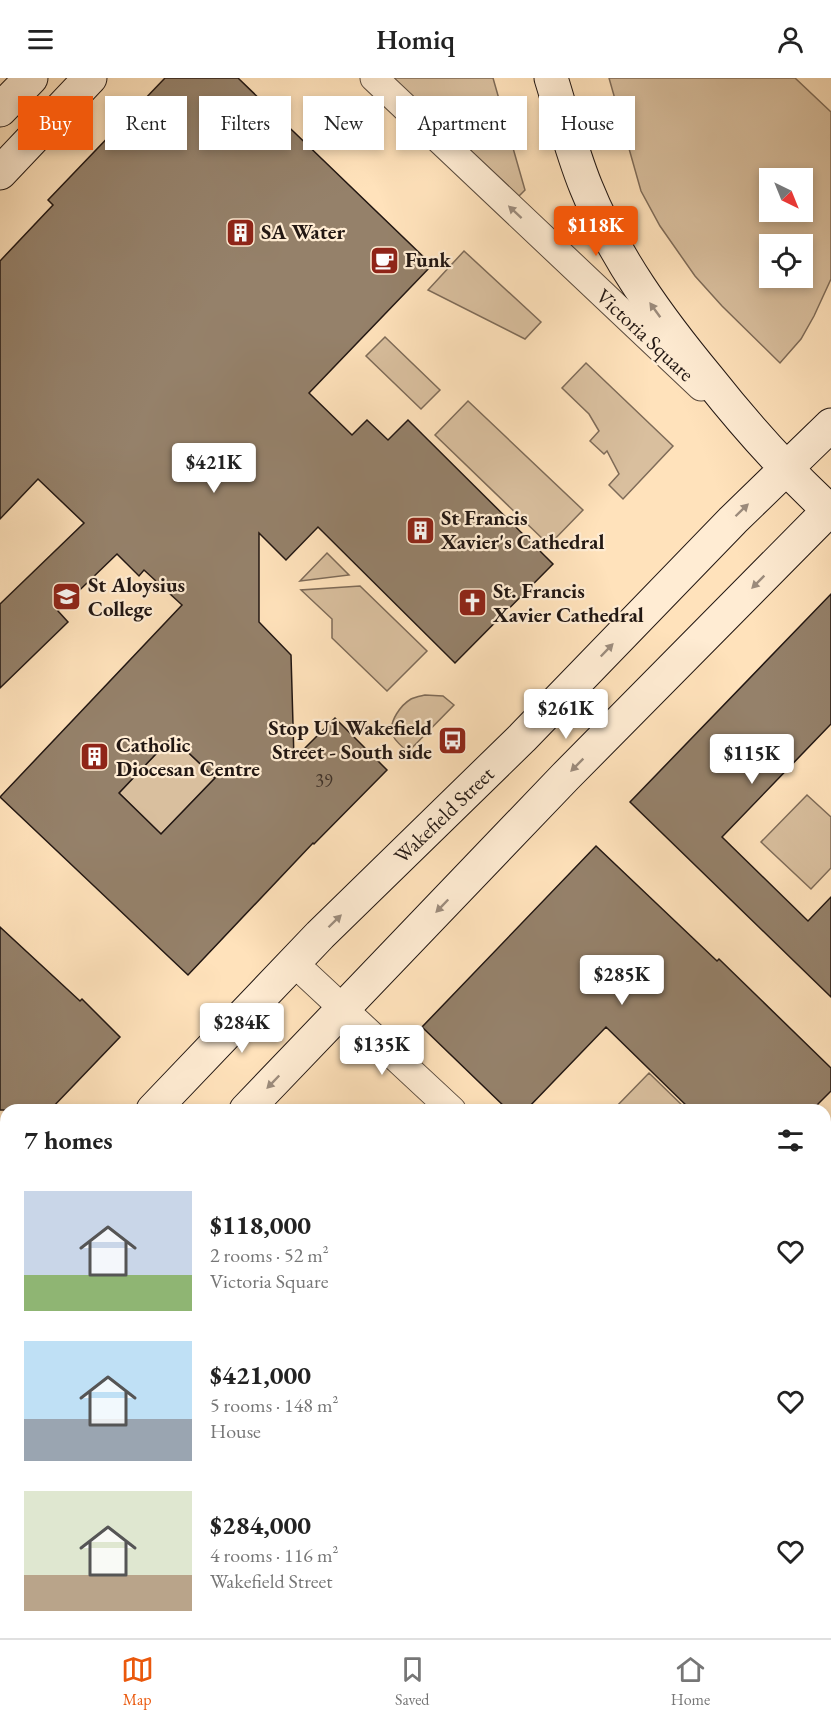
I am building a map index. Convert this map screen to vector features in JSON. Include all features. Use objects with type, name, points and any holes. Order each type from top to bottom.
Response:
[{"type":"main road","points":[[0,111],[31,78]]},
{"type":"main road","points":[[0,173],[90,78]]},
{"type":"main road","name":"Victoria Square","points":[[551,78],[585,186],[612,242],[643,292],[691,358],[740,419],[786,469],[830,510]]},
{"type":"main road","points":[[786,469],[831,425]]},
{"type":"main road","name":"Wakefield Street","points":[[159,1104],[294,963],[522,738],[733,520],[786,469]]},
{"type":"main road","points":[[252,1104],[566,777],[830,510]]},
{"type":"street","name":"Victoria Square","points":[[374,78],[786,469]]},
{"type":"street","points":[[294,963],[446,1104]]},
{"type":"shaded area","points":[[392,78],[493,78],[498,96],[411,96]]},
{"type":"shaded area","points":[[609,78],[795,78],[831,112],[831,279],[801,339],[780,363],[695,276],[660,226],[641,191],[629,150],[635,150],[635,96],[614,96]]},
{"type":"shaded area","points":[[469,150],[514,150],[525,190],[519,196]]},
{"type":"shaded area","points":[[464,251],[541,322],[525,339],[428,290]]},
{"type":"shaded area","points":[[385,337],[440,390],[421,409],[366,356]]},
{"type":"shaded area","points":[[586,363],[673,446],[623,499],[609,485],[619,474],[607,451],[604,454],[590,441],[599,431],[589,414],[562,388]]},
{"type":"shaded area","points":[[468,401],[583,510],[549,545],[435,435]]},
{"type":"shaded area","points":[[327,553],[349,575],[300,581]]},
{"type":"shaded area","points":[[360,586],[427,651],[387,691],[332,638],[332,619],[301,590]]},
{"type":"shaded area","points":[[425,695],[443,696],[454,705],[408,752],[393,736],[392,723],[407,702]]},
{"type":"shaded area","points":[[172,737],[215,778],[161,834],[119,793]]},
{"type":"shaded area","points":[[807,795],[831,817],[831,868],[811,889],[761,842]]},
{"type":"shaded area","points":[[649,1073],[681,1104],[619,1104]]},
{"type":"building","points":[[165,78],[238,78],[257,96],[199,96],[199,150],[291,150],[291,129],[303,141],[303,150],[313,150],[432,265],[309,393],[352,435],[367,420],[388,440],[408,420],[553,564],[455,663],[318,527],[286,560],[259,533],[259,622],[291,655],[294,759],[335,718],[387,770],[313,843],[188,975],[0,797],[182,605],[144,570],[139,576],[117,554],[58,611],[68,622],[0,688],[0,604],[84,523],[38,479],[0,519],[0,261],[53,205],[48,200],[105,141],[105,150],[187,150],[187,96],[148,96]],"holes":[[[172,737],[215,778],[161,834],[119,793]]]},
{"type":"building","points":[[831,594],[831,724],[722,837],[808,921],[831,897],[831,997],[630,802]]},
{"type":"building","points":[[596,846],[717,961],[719,959],[831,1068],[831,1091],[818,1104],[685,1104],[606,1027],[532,1104],[502,1104],[422,1027]]},
{"type":"building","points":[[0,927],[80,1001],[82,999],[120,1037],[56,1104],[0,1104]]},
{"type":"place","name":"SA Water","points":[[240,232]]},
{"type":"place","name":"Funk","points":[[384,260]]},
{"type":"place","name":"St Francis Xavier's Cathedral","points":[[420,530]]},
{"type":"place","name":"St Aloysius College","points":[[67,597]]},
{"type":"place","name":"St. Francis Xavier Cathedral","points":[[472,603]]},
{"type":"place","name":"Stop U1 Wakefield Street - South side","points":[[453,740]]},
{"type":"place","name":"Catholic Diocesan Centre","points":[[95,757]]}]
